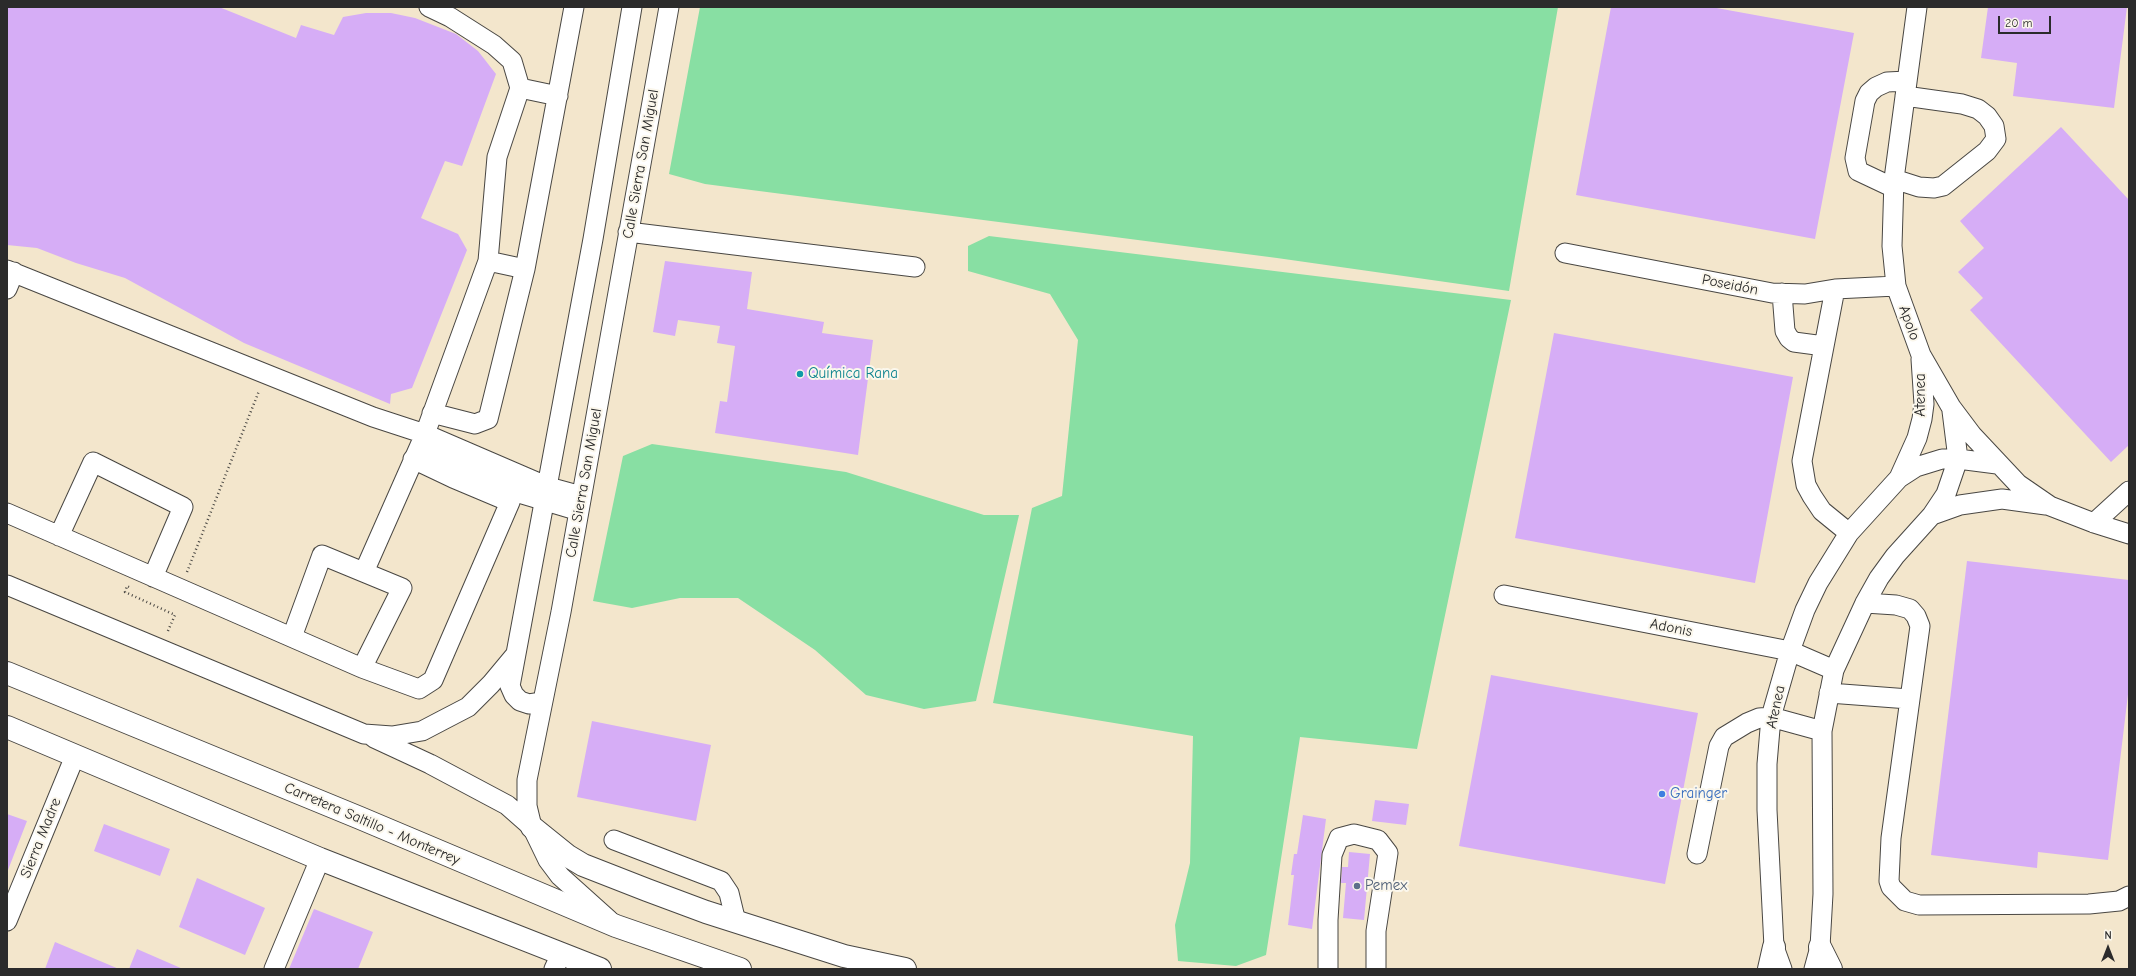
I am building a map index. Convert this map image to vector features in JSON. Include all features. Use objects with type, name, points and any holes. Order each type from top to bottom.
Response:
[{"type":"main road","name":"Carretera Saltillo - Monterrey","points":[[7,673],[346,812],[616,926],[740,969]]},
{"type":"main road","points":[[7,727],[557,961],[599,969]]},
{"type":"main road","points":[[532,827],[568,856],[583,865],[736,922],[844,956],[905,969]]},
{"type":"main road","points":[[1768,969],[1774,946]]},
{"type":"main road","points":[[1820,947],[1831,969]]},
{"type":"street","points":[[364,572],[419,447],[488,262],[497,158],[520,88],[512,60],[494,46],[450,18],[429,7]]},
{"type":"street","points":[[432,413],[475,424],[488,419],[525,269],[574,7]]},
{"type":"street","points":[[542,702],[524,703],[520,701],[514,695],[510,686],[593,239],[632,7]]},
{"type":"street","name":"Calle Sierra San Miguel","points":[[616,926],[560,876],[542,850],[532,827],[527,806],[526,780],[580,504],[669,7]]},
{"type":"street","name":"Apolo","points":[[1917,7],[1894,183],[1892,246],[1896,286],[1921,356],[1951,407],[1997,464],[2018,484],[2050,506],[2094,523],[2129,534]]},
{"type":"street","points":[[1886,82],[1906,88],[1978,109],[1987,116],[1994,126],[1996,139],[1987,151],[1943,186],[1934,188],[1894,183],[1858,171],[1855,158],[1865,101],[1869,93],[1876,87],[1886,82]]},
{"type":"street","points":[[520,88],[558,96]]},
{"type":"street","points":[[628,232],[915,267]]},
{"type":"street","name":"Poseidón","points":[[1565,253],[1782,293],[1805,294],[1835,289],[1896,286]]},
{"type":"street","points":[[488,262],[525,269]]},
{"type":"street","points":[[7,513],[362,668],[419,689],[433,680],[510,502],[453,478],[419,447],[373,417],[266,374],[9,277]]},
{"type":"street","points":[[1835,289],[1804,446],[1803,473],[1812,496],[1822,511],[1849,532]]},
{"type":"street","points":[[1782,293],[1785,331],[1789,338],[1794,342],[1824,346]]},
{"type":"street","name":"Atenea","points":[[1899,478],[1917,438],[1922,419],[1924,404],[1921,356]]},
{"type":"street","name":"Atenea","points":[[1814,969],[1820,947],[1823,894],[1822,731],[1834,670],[1865,603],[1879,578],[1895,556],[1932,515],[1946,494],[1958,459],[1951,407]]},
{"type":"street","points":[[419,447],[546,495],[580,504]]},
{"type":"street","name":"Atenea","points":[[1782,969],[1774,946],[1767,802],[1767,764],[1772,717],[1790,651],[1818,583],[1849,532],[1899,478],[1916,466],[1930,461],[1958,459],[1997,464]]},
{"type":"street","points":[[59,536],[94,462],[183,507],[153,577]]},
{"type":"street","points":[[2094,523],[2129,491]]},
{"type":"street","name":"Atenea","points":[[1932,515],[1960,505],[2002,499],[2050,506]]},
{"type":"street","points":[[292,637],[322,555],[402,588],[362,668]]},
{"type":"street","points":[[7,585],[364,734],[430,764],[507,805],[532,827]]},
{"type":"street","name":"Adonis","points":[[1504,595],[1790,651],[1834,670]]},
{"type":"street","points":[[1865,603],[1896,605],[1910,609],[1916,616],[1920,626],[1891,838],[1889,881],[1891,887],[1905,901],[1919,905],[2089,904],[2119,901],[2129,896]]},
{"type":"street","points":[[364,734],[392,736],[422,731],[436,724],[468,707],[491,684],[517,653]]},
{"type":"street","points":[[1829,693],[1909,699]]},
{"type":"street","points":[[1697,854],[1719,746],[1731,732],[1759,718],[1772,717],[1822,731]]},
{"type":"street","name":"Sierra Madre","points":[[7,921],[75,756]]},
{"type":"street","points":[[1328,969],[1328,912],[1332,855],[1340,838],[1354,834],[1378,840],[1388,853],[1376,931],[1376,969]]},
{"type":"street","points":[[614,840],[721,880],[729,893],[736,922]]},
{"type":"street","points":[[274,969],[320,859]]},
{"type":"path","points":[[180,588],[266,374]]},
{"type":"path","points":[[127,586],[125,592],[175,615]]},
{"type":"green space","points":[[700,7],[1558,7],[1509,291],[1277,258],[705,184],[669,174]]},
{"type":"green space","points":[[989,236],[1511,300],[1417,749],[1300,737],[1266,955],[1236,966],[1178,961],[1175,925],[1190,863],[1193,736],[993,703],[1032,508],[1062,496],[1078,340],[1050,294],[968,271],[968,246]]},
{"type":"green space","points":[[652,444],[846,472],[984,515],[1019,515],[976,701],[924,709],[866,695],[815,650],[738,598],[680,598],[632,608],[593,601],[623,456]]},
{"type":"building","points":[[7,7],[219,7],[296,38],[301,25],[334,35],[343,17],[366,13],[391,13],[415,18],[456,34],[478,51],[496,74],[462,166],[445,161],[421,218],[458,234],[467,250],[412,388],[391,394],[390,404],[244,343],[125,278],[76,263],[37,248],[7,245]]},
{"type":"building","points":[[1611,7],[1711,7],[1854,33],[1815,239],[1576,195]]},
{"type":"building","points":[[1988,7],[2127,7],[2114,108],[2013,96],[2017,63],[1981,58]]},
{"type":"building","points":[[2061,127],[2129,200],[2129,445],[2111,462],[1970,310],[1983,298],[1958,272],[1984,248],[1960,221]]},
{"type":"building","name":"Química Rana","points":[[665,261],[752,272],[747,309],[824,322],[822,333],[873,340],[858,455],[715,433],[720,401],[727,402],[735,346],[717,343],[720,326],[678,320],[675,336],[653,332]]},
{"type":"building","points":[[1554,333],[1793,377],[1755,583],[1515,538]]},
{"type":"building","points":[[1967,561],[2129,580],[2129,686],[2108,860],[2038,852],[2037,868],[1931,855]]},
{"type":"building","points":[[1491,675],[1698,713],[1665,884],[1459,846]]},
{"type":"building","points":[[592,721],[711,745],[696,821],[577,797]]},
{"type":"building","points":[[1375,800],[1409,804],[1406,825],[1372,821]]},
{"type":"building","points":[[7,814],[27,821],[8,870],[7,870]]},
{"type":"building","points":[[1303,815],[1326,819],[1312,929],[1288,925],[1294,875],[1291,875],[1294,854],[1297,854]]},
{"type":"building","points":[[104,824],[170,849],[160,876],[94,851]]},
{"type":"building","name":"Pemex","points":[[1349,852],[1370,854],[1364,920],[1343,918],[1346,883],[1341,883],[1342,867],[1348,867]]},
{"type":"building","points":[[197,878],[265,908],[245,955],[179,927]]},
{"type":"building","points":[[314,909],[373,932],[358,969],[289,969]]},
{"type":"building","points":[[55,942],[119,969],[45,969]]},
{"type":"building","points":[[137,949],[183,969],[129,969]]},
{"type":"place","name":"Química Rana","points":[[800,374]]},
{"type":"place","name":"Grainger","points":[[1662,794]]},
{"type":"place","name":"Pemex","points":[[1357,886]]}]
